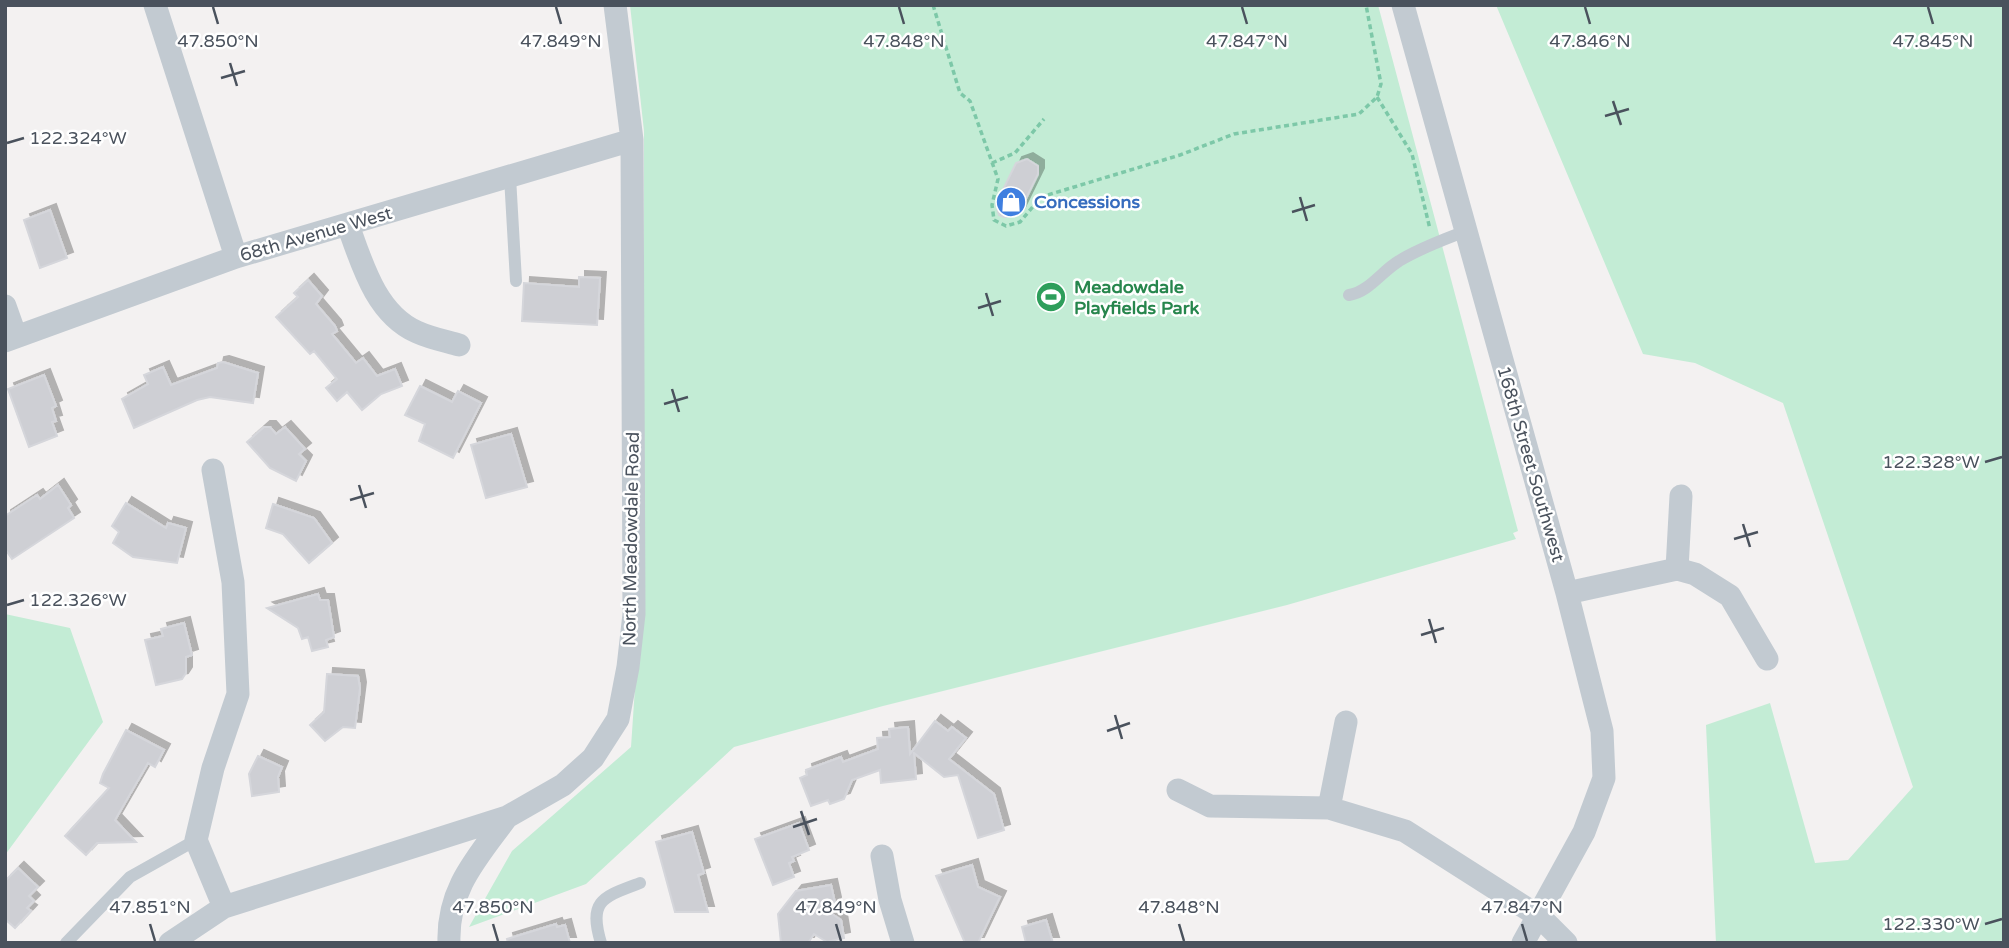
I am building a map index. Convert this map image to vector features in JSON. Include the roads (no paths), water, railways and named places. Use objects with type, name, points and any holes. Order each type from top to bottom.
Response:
[{"type":"street","points":[[155,5],[236,257]]},
{"type":"street","name":"North Meadowdale Road","points":[[170,943],[224,907],[507,817],[563,785],[593,758],[618,719],[634,614],[632,140],[615,5]]},
{"type":"street","name":"168th Street Southwest","points":[[1403,5],[1567,593],[1602,731],[1604,778],[1584,832],[1523,943]]},
{"type":"street","name":"68th Avenue West","points":[[10,339],[236,257],[632,140]]},
{"type":"street","points":[[348,225],[366,278],[387,307],[415,331],[459,345]]},
{"type":"street","points":[[5,306],[10,339]]},
{"type":"street","points":[[213,470],[233,582],[238,694],[213,768],[196,840],[224,907]]},
{"type":"street","points":[[1677,569],[1681,496]]},
{"type":"street","points":[[1567,593],[1677,569],[1695,574],[1730,596],[1767,659]]},
{"type":"street","points":[[1329,808],[1346,722]]},
{"type":"street","points":[[1178,790],[1210,806],[1329,808],[1405,831],[1539,916],[1566,943]]},
{"type":"street","points":[[449,943],[448,925],[459,883],[507,817]]},
{"type":"street","points":[[882,856],[890,900],[903,943]]},
{"type":"lane","points":[[510,177],[516,281]]},
{"type":"lane","points":[[1349,295],[1358,294],[1394,264],[1415,251],[1465,228]]},
{"type":"lane","points":[[65,943],[130,877],[196,840]]},
{"type":"lane","points":[[601,943],[595,916],[600,902],[611,894],[640,883]]},
{"type":"place","name":"Concessions","points":[[1011,202]]},
{"type":"place","name":"Meadowdale Playfields Park","points":[[1051,297]]}]
